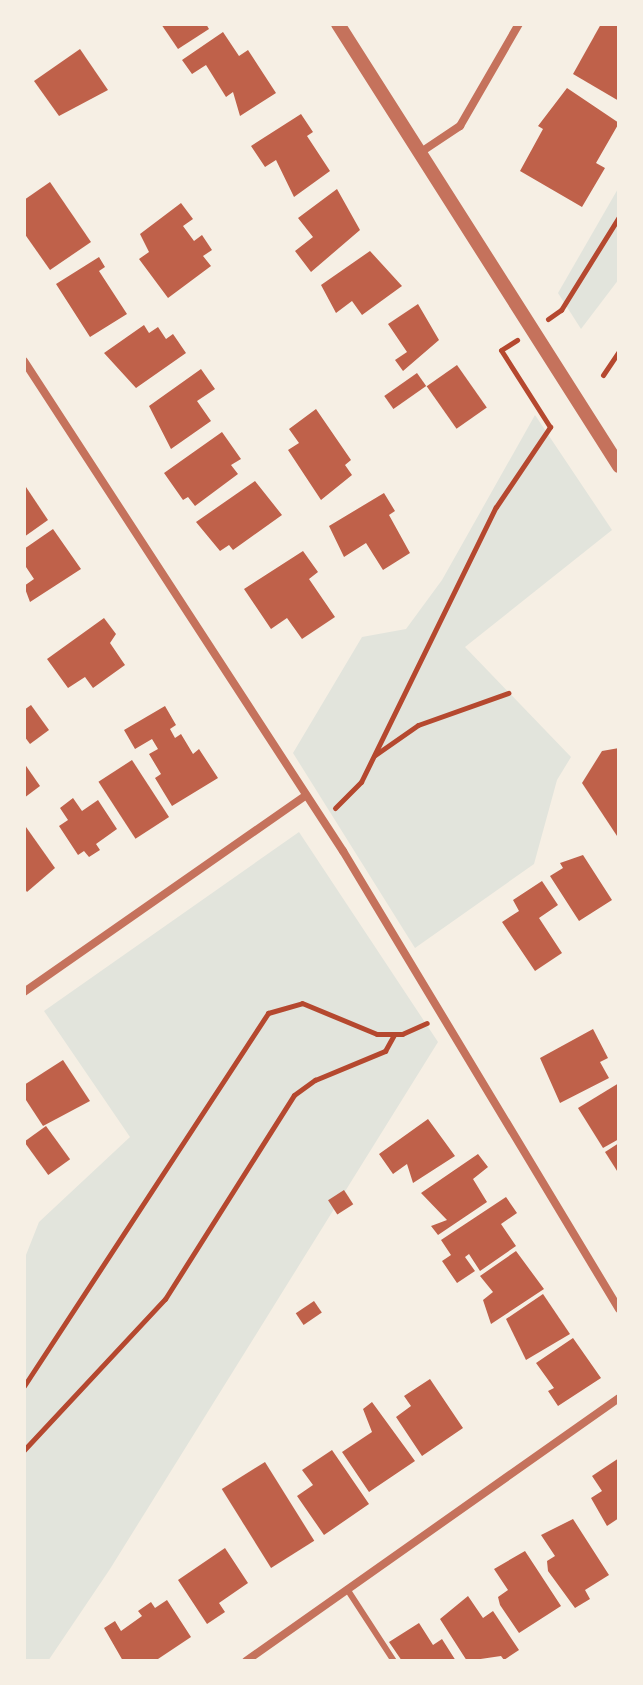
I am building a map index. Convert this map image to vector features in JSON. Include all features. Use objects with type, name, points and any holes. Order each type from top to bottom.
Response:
[{"type":"street","points":[[338,24],[619,466]]},
{"type":"street","points":[[421,152],[460,126],[519,24]]},
{"type":"street","points":[[24,361],[321,818],[444,1016],[619,1309]]},
{"type":"street","points":[[24,992],[306,795]]},
{"type":"street","points":[[246,1661],[619,1398]]},
{"type":"lane","points":[[347,1589],[394,1661]]},
{"type":"path","points":[[548,319],[561,310],[619,217]]},
{"type":"path","points":[[321,818],[361,782],[496,507],[550,427],[501,350],[522,336]]},
{"type":"path","points":[[603,375],[619,351]]},
{"type":"path","points":[[375,755],[418,725],[508,693]]},
{"type":"path","points":[[24,1386],[268,1013],[302,1003],[377,1034],[395,1034],[444,1016]]},
{"type":"path","points":[[24,1450],[165,1299],[294,1095],[315,1080],[385,1051],[395,1034]]},
{"type":"shaded area","points":[[619,187],[619,279],[581,329],[558,293]]},
{"type":"shaded area","points":[[535,415],[612,530],[465,647],[571,757],[557,780],[534,864],[415,948],[293,753],[362,637],[406,629],[442,580]]},
{"type":"shaded area","points":[[299,832],[438,1042],[110,1569],[48,1661],[24,1661],[24,1260],[39,1222],[130,1137],[44,1011]]},
{"type":"building","points":[[161,24],[206,24],[209,29],[178,49]]},
{"type":"building","points":[[601,24],[619,24],[619,101],[573,74]]},
{"type":"building","points":[[223,32],[239,56],[248,50],[276,93],[240,116],[233,92],[226,97],[206,65],[192,74],[182,60]]},
{"type":"building","points":[[80,49],[108,90],[59,116],[34,81]]},
{"type":"building","points":[[567,88],[619,123],[596,163],[605,168],[582,207],[520,171],[543,129],[538,126]]},
{"type":"building","points":[[301,114],[313,132],[307,136],[330,171],[294,197],[276,160],[265,167],[251,146]]},
{"type":"building","points":[[50,182],[91,242],[50,270],[24,233],[24,200]]},
{"type":"building","points":[[337,189],[360,230],[311,272],[295,251],[313,237],[298,218]]},
{"type":"building","points":[[181,203],[193,219],[183,226],[194,241],[202,235],[212,250],[203,256],[211,266],[168,298],[139,259],[149,252],[140,234]]},
{"type":"building","points":[[370,251],[402,286],[362,315],[352,301],[336,313],[321,285]]},
{"type":"building","points":[[99,257],[105,267],[99,271],[127,314],[90,337],[56,284]]},
{"type":"building","points":[[418,304],[439,340],[403,371],[395,360],[407,352],[388,324]]},
{"type":"building","points":[[144,325],[149,333],[158,327],[166,339],[173,334],[186,353],[136,388],[104,353]]},
{"type":"building","points":[[457,365],[487,408],[457,429],[427,386]]},
{"type":"building","points":[[201,369],[215,389],[197,401],[211,421],[171,449],[149,406]]},
{"type":"building","points":[[417,373],[426,386],[393,409],[384,396]]},
{"type":"building","points":[[316,409],[351,460],[345,465],[352,475],[321,500],[288,450],[299,443],[289,429]]},
{"type":"building","points":[[222,432],[241,459],[231,465],[238,474],[195,506],[188,497],[183,500],[164,473]]},
{"type":"building","points":[[255,481],[282,515],[233,550],[229,545],[220,551],[196,522]]},
{"type":"building","points":[[24,484],[48,520],[24,537]]},
{"type":"building","points":[[384,493],[395,511],[389,515],[410,553],[383,570],[366,543],[344,557],[329,526]]},
{"type":"building","points":[[53,529],[81,569],[30,602],[24,586],[34,579],[24,564],[24,549]]},
{"type":"building","points":[[303,551],[318,572],[309,579],[335,617],[302,639],[287,618],[271,629],[244,589]]},
{"type":"building","points":[[104,618],[116,634],[110,643],[125,665],[93,688],[85,677],[68,688],[47,659]]},
{"type":"building","points":[[31,705],[49,730],[30,744],[24,736],[24,710]]},
{"type":"building","points":[[165,706],[176,725],[170,729],[175,738],[181,734],[193,754],[199,749],[218,778],[172,806],[155,778],[161,774],[149,754],[158,749],[152,739],[135,749],[124,730]]},
{"type":"building","points":[[619,748],[619,839],[582,783],[602,751]]},
{"type":"building","points":[[132,760],[169,817],[135,839],[98,782]]},
{"type":"building","points":[[24,763],[40,786],[24,798]]},
{"type":"building","points":[[73,798],[82,811],[98,800],[117,829],[96,844],[100,850],[89,857],[84,851],[78,855],[59,826],[68,820],[60,808]]},
{"type":"building","points":[[26,827],[55,868],[27,892],[24,888]]},
{"type":"building","points":[[583,855],[612,900],[579,921],[550,876],[563,868],[560,863]]},
{"type":"building","points":[[542,881],[558,905],[539,918],[562,953],[535,971],[502,922],[519,911],[513,900]]},
{"type":"building","points":[[593,1029],[608,1058],[600,1062],[609,1078],[560,1103],[540,1058]]},
{"type":"building","points":[[63,1060],[90,1101],[43,1126],[24,1097],[24,1085]]},
{"type":"building","points":[[619,1083],[619,1139],[603,1148],[578,1108]]},
{"type":"building","points":[[428,1119],[455,1156],[413,1183],[407,1164],[393,1174],[379,1154]]},
{"type":"building","points":[[46,1126],[70,1159],[48,1175],[24,1142]]},
{"type":"building","points":[[619,1143],[619,1174],[605,1152]]},
{"type":"building","points":[[478,1154],[488,1167],[473,1179],[487,1202],[438,1235],[431,1226],[447,1220],[421,1193]]},
{"type":"building","points":[[344,1190],[353,1204],[337,1215],[328,1200]]},
{"type":"building","points":[[506,1197],[517,1213],[501,1224],[516,1246],[480,1271],[469,1254],[465,1257],[475,1271],[457,1283],[442,1261],[451,1255],[441,1240]]},
{"type":"building","points":[[516,1251],[544,1289],[491,1324],[483,1300],[493,1292],[480,1276]]},
{"type":"building","points":[[543,1294],[570,1334],[526,1360],[506,1319]]},
{"type":"building","points":[[314,1301],[322,1313],[304,1325],[296,1313]]},
{"type":"building","points":[[573,1338],[601,1378],[558,1406],[548,1391],[554,1388],[536,1363]]},
{"type":"building","points":[[430,1379],[463,1428],[422,1456],[396,1417],[411,1406],[404,1396]]},
{"type":"building","points":[[372,1402],[415,1461],[369,1492],[342,1452],[372,1432],[363,1409]]},
{"type":"building","points":[[332,1450],[369,1504],[324,1535],[297,1496],[313,1485],[302,1470]]},
{"type":"building","points":[[619,1458],[619,1518],[607,1526],[591,1498],[602,1491],[592,1476]]},
{"type":"building","points":[[265,1462],[314,1541],[271,1568],[222,1489]]},
{"type":"building","points":[[573,1519],[609,1575],[585,1590],[590,1599],[575,1608],[548,1571],[547,1561],[555,1556],[541,1535]]},
{"type":"building","points":[[225,1548],[248,1583],[219,1603],[225,1612],[207,1624],[178,1580]]},
{"type":"building","points":[[525,1551],[561,1606],[519,1633],[500,1605],[498,1597],[508,1590],[494,1569]]},
{"type":"building","points":[[468,1596],[483,1618],[493,1611],[519,1650],[504,1660],[501,1656],[467,1661],[440,1619]]},
{"type":"building","points":[[167,1600],[191,1637],[155,1661],[123,1661],[104,1628],[115,1621],[121,1631],[142,1616],[138,1611],[151,1602],[155,1608]]},
{"type":"building","points":[[419,1623],[433,1645],[442,1639],[456,1661],[402,1661],[389,1642]]}]
